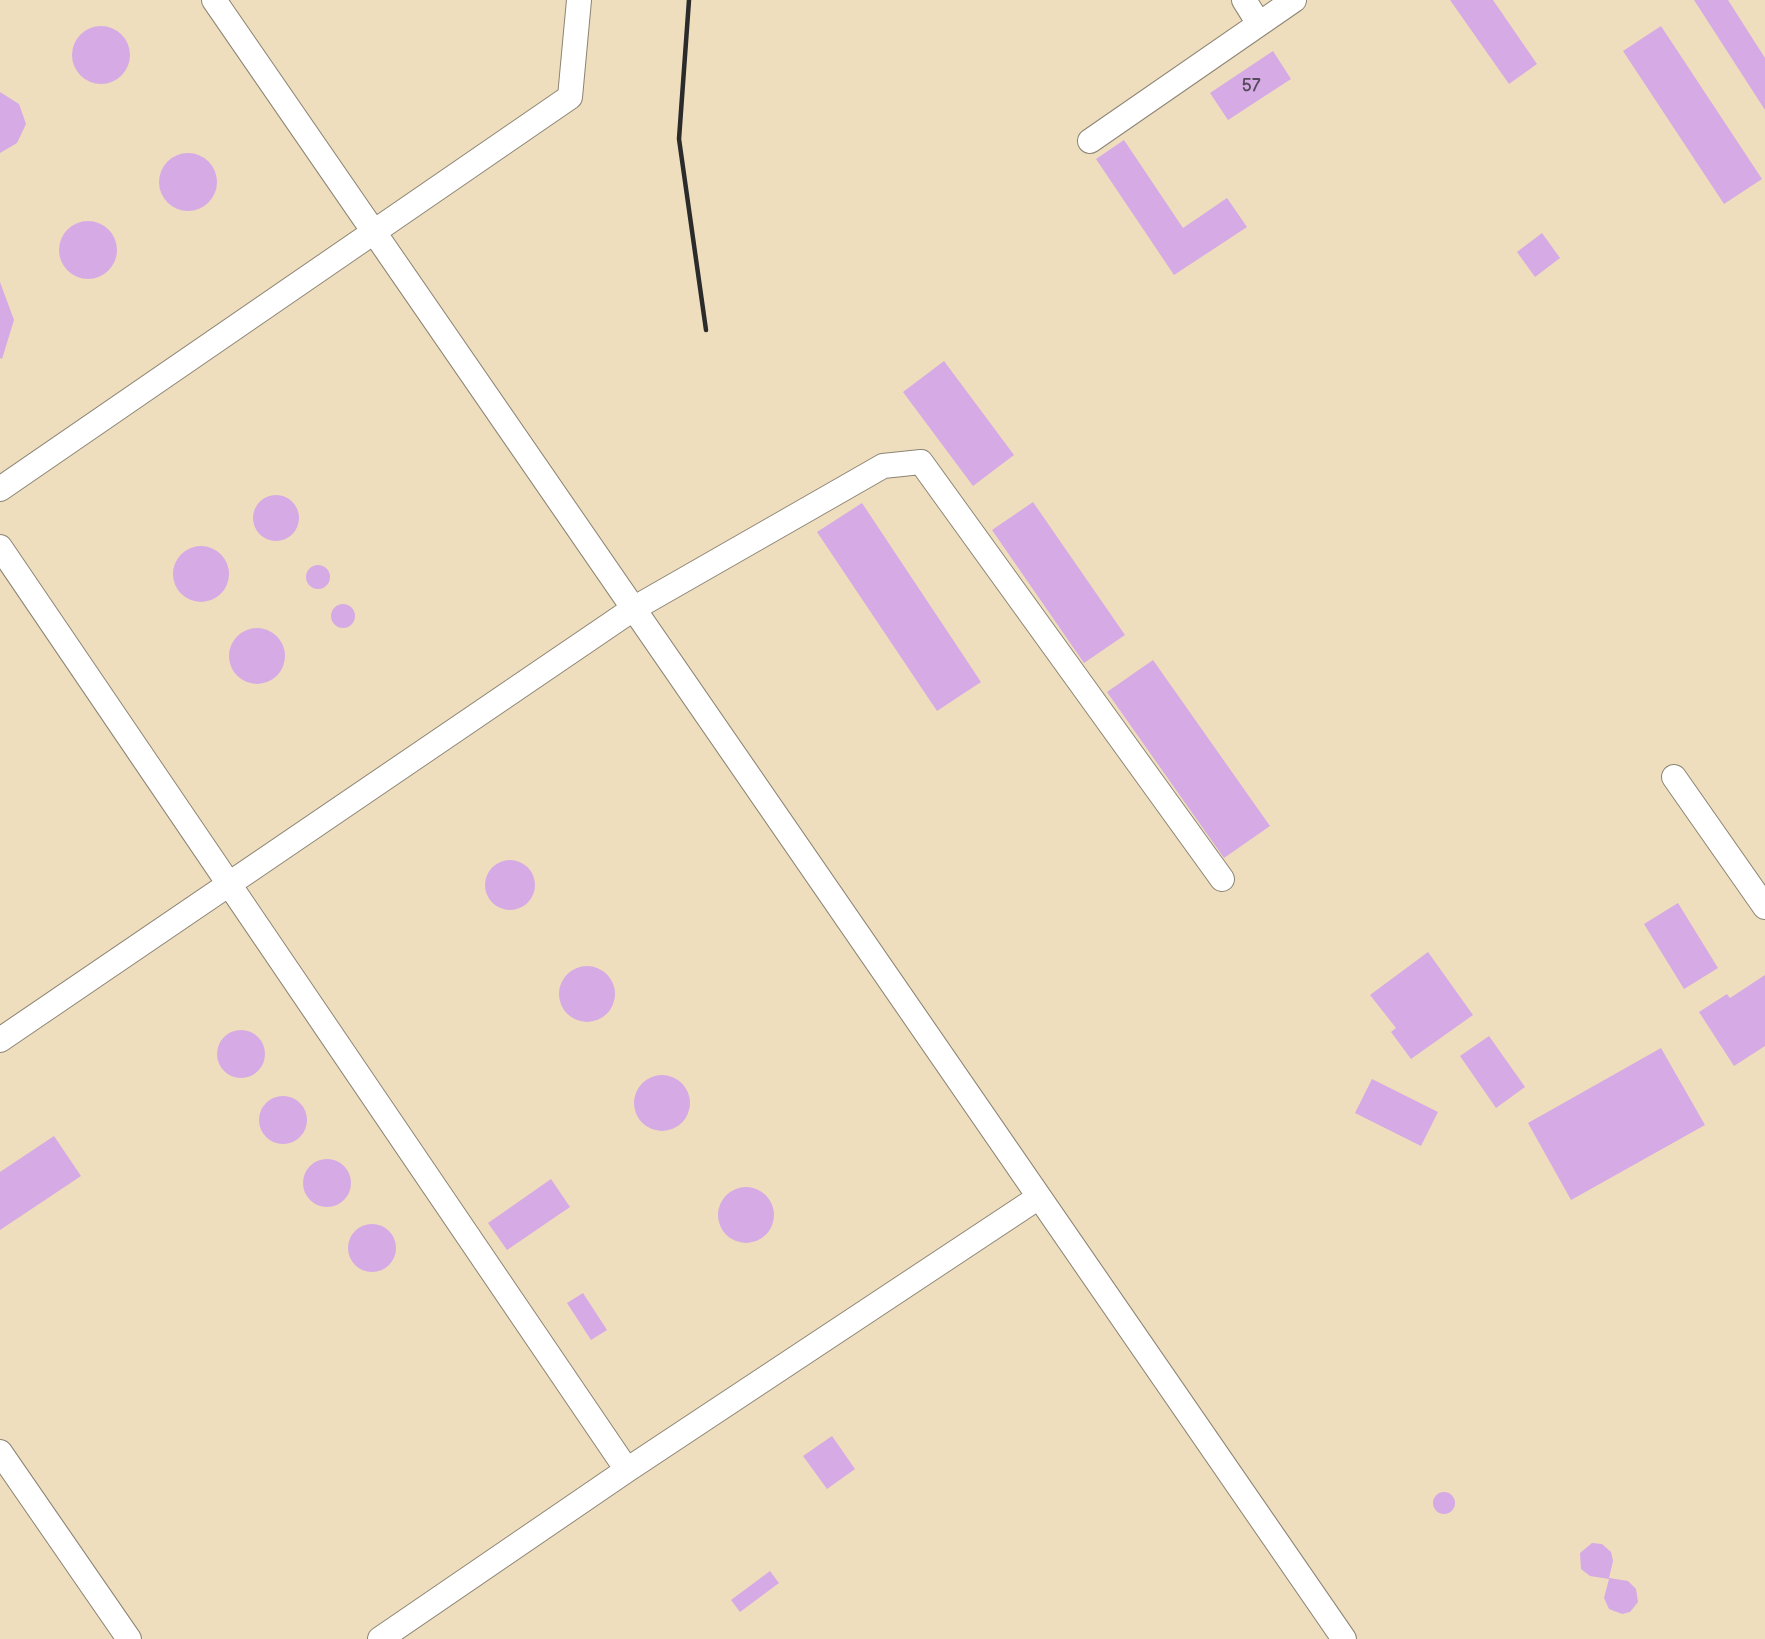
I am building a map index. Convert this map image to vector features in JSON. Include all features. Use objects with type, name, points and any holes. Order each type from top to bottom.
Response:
[{"type":"street","points":[[214,0],[1344,1639]]},
{"type":"street","points":[[0,489],[570,97],[579,0]]},
{"type":"street","points":[[1244,0],[1259,24]]},
{"type":"street","points":[[1090,141],[1294,0]]},
{"type":"street","points":[[0,1040],[633,609],[883,466],[921,462],[1222,879]]},
{"type":"street","points":[[0,547],[627,1470]]},
{"type":"street","points":[[1674,777],[1765,907]]},
{"type":"street","points":[[380,1639],[627,1470],[1039,1197]]},
{"type":"street","points":[[0,1452],[129,1639]]},
{"type":"building","points":[[1450,0],[1493,0],[1537,64],[1509,84]]},
{"type":"building","points":[[1694,0],[1728,0],[1765,58],[1765,110]]},
{"type":"building","points":[[101,26],[112,28],[125,39],[130,55],[128,66],[117,79],[101,84],[90,82],[77,71],[72,55],[74,44],[85,31]]},
{"type":"building","points":[[1661,26],[1762,179],[1724,204],[1623,51]]},
{"type":"building","points":[[1273,51],[1291,79],[1228,120],[1210,93]]},
{"type":"building","points":[[0,92],[19,104],[26,124],[17,143],[0,153]]},
{"type":"building","points":[[1124,140],[1183,228],[1227,198],[1247,227],[1174,275],[1096,159]]},
{"type":"building","points":[[188,153],[199,155],[212,166],[217,182],[215,193],[204,206],[188,211],[177,209],[164,198],[159,182],[161,171],[172,158]]},
{"type":"building","points":[[88,221],[99,223],[112,234],[117,250],[115,261],[104,274],[88,279],[77,277],[64,266],[59,250],[61,239],[72,226]]},
{"type":"building","points":[[1542,233],[1560,258],[1535,277],[1517,252]]},
{"type":"building","points":[[0,282],[14,320],[2,359],[0,358]]},
{"type":"building","points":[[944,361],[1014,455],[973,486],[903,392]]},
{"type":"building","points":[[276,495],[292,502],[299,518],[292,534],[276,541],[260,534],[253,518],[260,502]]},
{"type":"building","points":[[1033,502],[1125,635],[1084,663],[992,530]]},
{"type":"building","points":[[862,503],[981,682],[937,711],[817,532]]},
{"type":"building","points":[[195,546],[207,546],[221,554],[229,568],[227,585],[221,594],[207,602],[195,602],[178,590],[173,580],[173,568],[185,551]]},
{"type":"building","points":[[318,565],[326,569],[330,577],[326,585],[318,589],[310,585],[306,577],[310,569]]},
{"type":"building","points":[[343,604],[351,608],[355,616],[351,624],[343,628],[335,624],[331,616],[335,608]]},
{"type":"building","points":[[251,628],[263,628],[277,636],[285,650],[283,667],[277,676],[263,684],[251,684],[234,672],[229,662],[229,650],[241,633]]},
{"type":"building","points":[[1153,660],[1270,826],[1224,858],[1107,692]]},
{"type":"building","points":[[505,860],[515,860],[528,867],[535,880],[535,890],[528,903],[515,910],[505,910],[496,906],[489,899],[485,890],[485,880],[489,871],[496,864]]},
{"type":"building","points":[[1678,903],[1718,968],[1684,989],[1644,924]]},
{"type":"building","points":[[1428,952],[1473,1015],[1411,1059],[1391,1032],[1396,1028],[1370,995]]},
{"type":"building","points":[[587,966],[598,968],[607,974],[613,983],[615,994],[613,1005],[607,1014],[598,1020],[587,1022],[576,1020],[567,1014],[561,1005],[559,994],[561,983],[567,974],[576,968]]},
{"type":"building","points":[[1765,975],[1765,1046],[1734,1066],[1699,1012],[1727,994],[1730,998]]},
{"type":"building","points":[[241,1030],[258,1037],[265,1054],[258,1071],[241,1078],[224,1071],[217,1054],[224,1037]]},
{"type":"building","points":[[1489,1036],[1525,1087],[1496,1108],[1460,1056]]},
{"type":"building","points":[[1661,1048],[1705,1125],[1571,1200],[1528,1123]]},
{"type":"building","points":[[662,1075],[673,1077],[682,1083],[688,1092],[690,1103],[688,1114],[682,1123],[673,1129],[662,1131],[651,1129],[642,1123],[636,1114],[634,1103],[636,1092],[642,1083],[651,1077]]},
{"type":"building","points":[[1372,1079],[1438,1112],[1421,1146],[1355,1113]]},
{"type":"building","points":[[283,1096],[300,1103],[307,1120],[300,1137],[283,1144],[266,1137],[259,1120],[266,1103]]},
{"type":"building","points":[[54,1136],[81,1176],[0,1230],[0,1172]]},
{"type":"building","points":[[327,1159],[344,1166],[351,1183],[344,1200],[327,1207],[310,1200],[303,1183],[310,1166]]},
{"type":"building","points":[[551,1179],[570,1207],[507,1250],[488,1223]]},
{"type":"building","points":[[746,1187],[757,1189],[766,1195],[772,1204],[774,1215],[772,1226],[766,1235],[757,1241],[746,1243],[735,1241],[726,1235],[720,1226],[718,1215],[720,1204],[726,1195],[735,1189]]},
{"type":"building","points":[[372,1224],[389,1231],[396,1248],[389,1265],[372,1272],[355,1265],[348,1248],[355,1231]]},
{"type":"building","points":[[583,1293],[607,1330],[591,1340],[567,1303]]},
{"type":"building","points":[[832,1436],[855,1469],[827,1489],[803,1456]]},
{"type":"building","points":[[1440,1492],[1448,1492],[1455,1499],[1455,1507],[1448,1514],[1440,1514],[1433,1507],[1433,1499]]},
{"type":"building","points":[[1592,1543],[1602,1544],[1611,1552],[1613,1561],[1609,1578],[1628,1581],[1636,1589],[1638,1602],[1630,1612],[1622,1614],[1609,1609],[1604,1598],[1609,1579],[1590,1576],[1581,1569],[1580,1553]]},
{"type":"building","points":[[770,1571],[779,1583],[740,1612],[731,1600]]},
{"type":"railway","points":[[689,0],[679,139],[706,330]]}]
